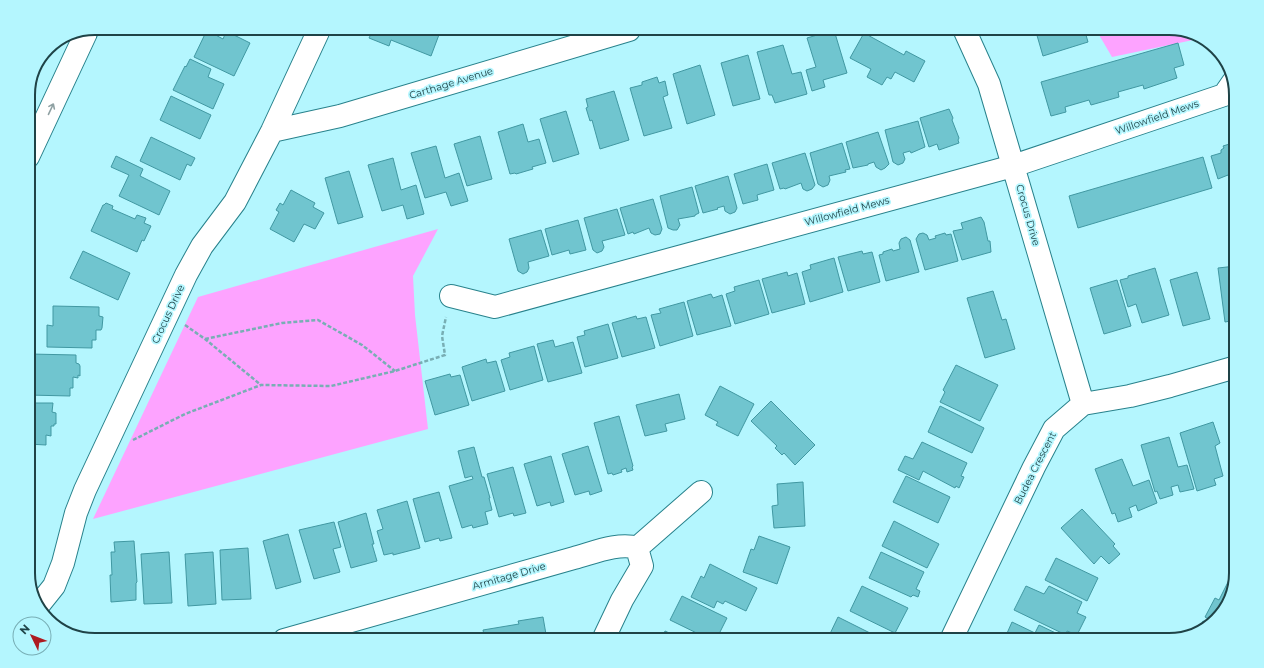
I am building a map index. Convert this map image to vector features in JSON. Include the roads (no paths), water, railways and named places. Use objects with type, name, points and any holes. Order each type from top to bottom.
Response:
[{"type":"main road","name":"Crocus Drive","points":[[42,601],[54,586],[63,563],[76,513],[85,490],[168,314],[202,246],[235,202],[272,131],[317,35]]},
{"type":"main road","name":"Carthage Avenue","points":[[272,131],[340,116],[612,35]]},
{"type":"main road","name":"Crocus Drive","points":[[967,35],[989,84],[1083,404]]},
{"type":"main road","points":[[35,141],[85,36]]},
{"type":"main road","name":"Willowfield Mews","points":[[451,296],[495,308],[1013,166],[1224,95],[1229,88]]},
{"type":"main road","points":[[1083,404],[1130,396],[1229,369]]},
{"type":"main road","name":"Budea Crescent","points":[[954,633],[1034,467],[1054,429],[1083,404]]},
{"type":"main road","points":[[606,633],[626,593],[642,566],[637,548],[701,492]]},
{"type":"main road","name":"Armitage Drive","points":[[309,633],[574,558],[621,546],[637,548]]}]
